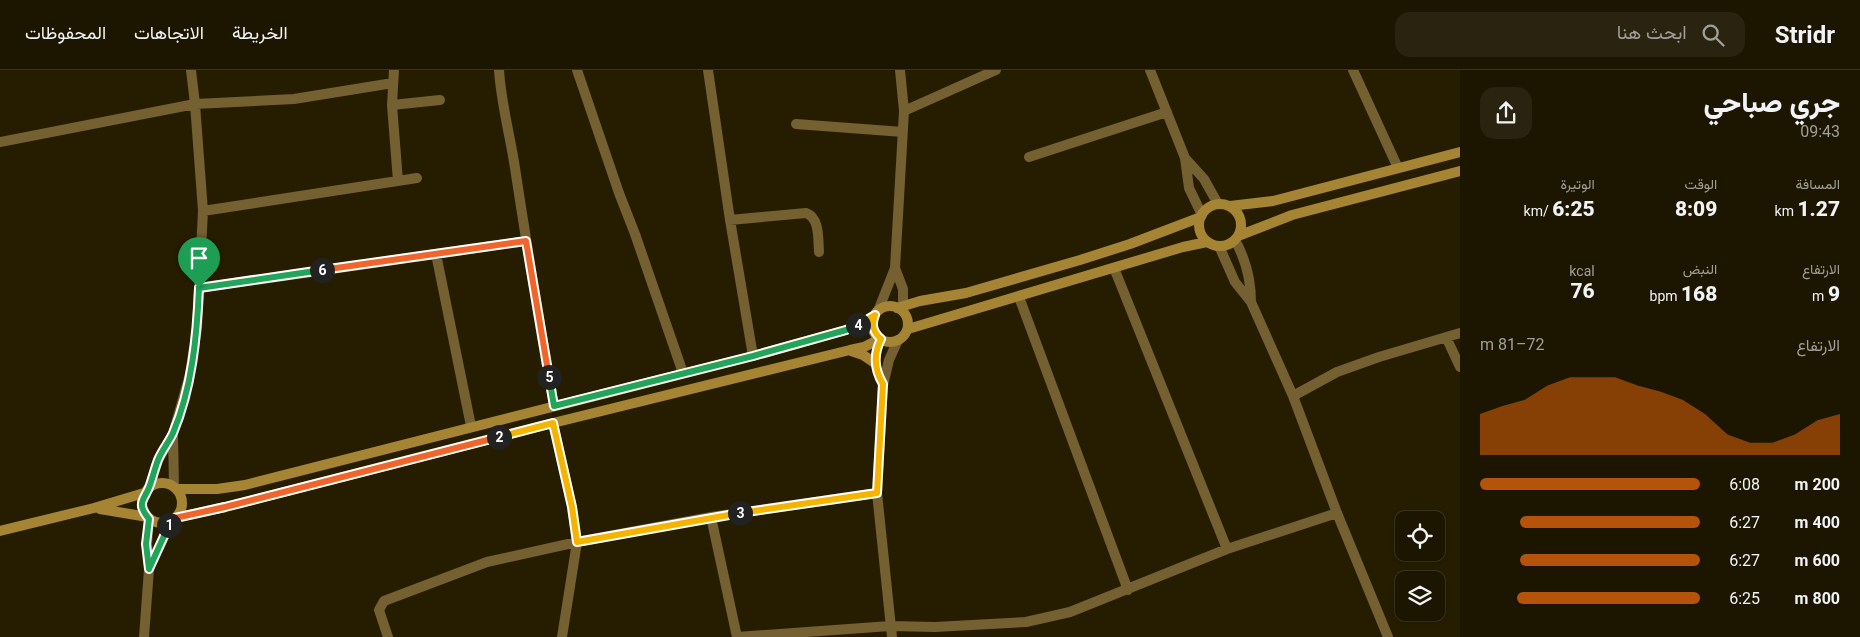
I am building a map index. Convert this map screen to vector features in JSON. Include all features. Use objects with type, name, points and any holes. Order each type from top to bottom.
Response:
[{"type":"street","points":[[144,637],[149,569],[146,544],[149,518],[142,506],[158,460],[173,434],[188,382],[194,352],[204,212],[191,70]]},
{"type":"street","points":[[394,70],[392,105],[398,181]]},
{"type":"street","points":[[499,70],[504,110],[554,406]]},
{"type":"street","points":[[577,70],[683,373]]},
{"type":"street","points":[[708,70],[730,220],[753,356]]},
{"type":"street","points":[[898,340],[890,342],[881,339],[873,328],[876,313],[895,268],[904,111],[900,70]]},
{"type":"street","points":[[904,111],[996,70]]},
{"type":"street","points":[[1150,70],[1186,158],[1189,188],[1201,216],[1200,231],[1207,242]]},
{"type":"street","points":[[1353,70],[1398,168]]},
{"type":"street","points":[[0,142],[195,104],[294,99],[393,83]]},
{"type":"street","points":[[392,105],[440,100]]},
{"type":"street","points":[[1029,157],[1167,112]]},
{"type":"street","points":[[796,124],[903,132]]},
{"type":"street","points":[[0,531],[94,508],[147,491],[162,483],[175,488],[216,489],[244,485],[753,356],[846,330],[861,324],[876,313],[891,306],[901,308],[966,293],[1137,242],[1201,216],[1208,208],[1218,204],[1230,206],[1273,202],[1460,152]]},
{"type":"street","points":[[1186,158],[1204,179],[1218,204]]},
{"type":"street","points":[[908,329],[1183,247],[1207,242],[1219,246],[1231,243],[1237,238],[1292,215],[1460,171]]},
{"type":"street","points":[[204,212],[417,178]]},
{"type":"street","points":[[1230,206],[1238,214],[1240,220],[1240,231],[1237,238],[1248,270],[1251,302]]},
{"type":"street","points":[[730,220],[810,214],[816,222],[819,252]]},
{"type":"street","points":[[199,288],[526,241]]},
{"type":"street","points":[[1219,246],[1235,282],[1251,302],[1293,396],[1337,513],[1388,637]]},
{"type":"street","points":[[436,254],[471,426]]},
{"type":"street","points":[[892,637],[877,493],[883,384],[889,360],[898,340],[908,329],[908,319],[901,308],[903,289],[895,268]]},
{"type":"street","points":[[1114,268],[1227,549]]},
{"type":"street","points":[[1019,297],[1128,590]]},
{"type":"street","points":[[1293,396],[1337,372],[1379,357],[1460,333]]},
{"type":"street","points":[[1446,337],[1460,367]]},
{"type":"street","points":[[94,508],[149,518],[161,523],[553,423],[864,347],[881,339]]},
{"type":"street","points":[[881,339],[875,363],[876,371],[883,384]]},
{"type":"street","points":[[850,350],[863,355],[875,363]]},
{"type":"street","points":[[553,423],[572,507],[577,542],[562,637]]},
{"type":"street","points":[[149,569],[181,507],[180,494],[175,488],[173,434]]},
{"type":"street","points":[[388,637],[379,610],[384,601],[487,562],[577,542],[711,517],[877,493]]},
{"type":"street","points":[[711,517],[737,637],[890,626],[935,627],[1026,622],[1070,612],[1227,549],[1337,513]]},
{"type":"route","points":[[526,241],[554,406],[753,356],[854,328],[875,315],[873,328],[875,334],[881,339],[875,363],[876,371],[883,384],[877,493],[711,517],[577,542],[572,507],[553,423],[225,507],[175,518],[167,529],[149,569],[146,544],[149,519],[144,512],[142,500],[149,488],[158,460],[173,434],[190,374],[197,328],[199,288],[526,241]]}]
